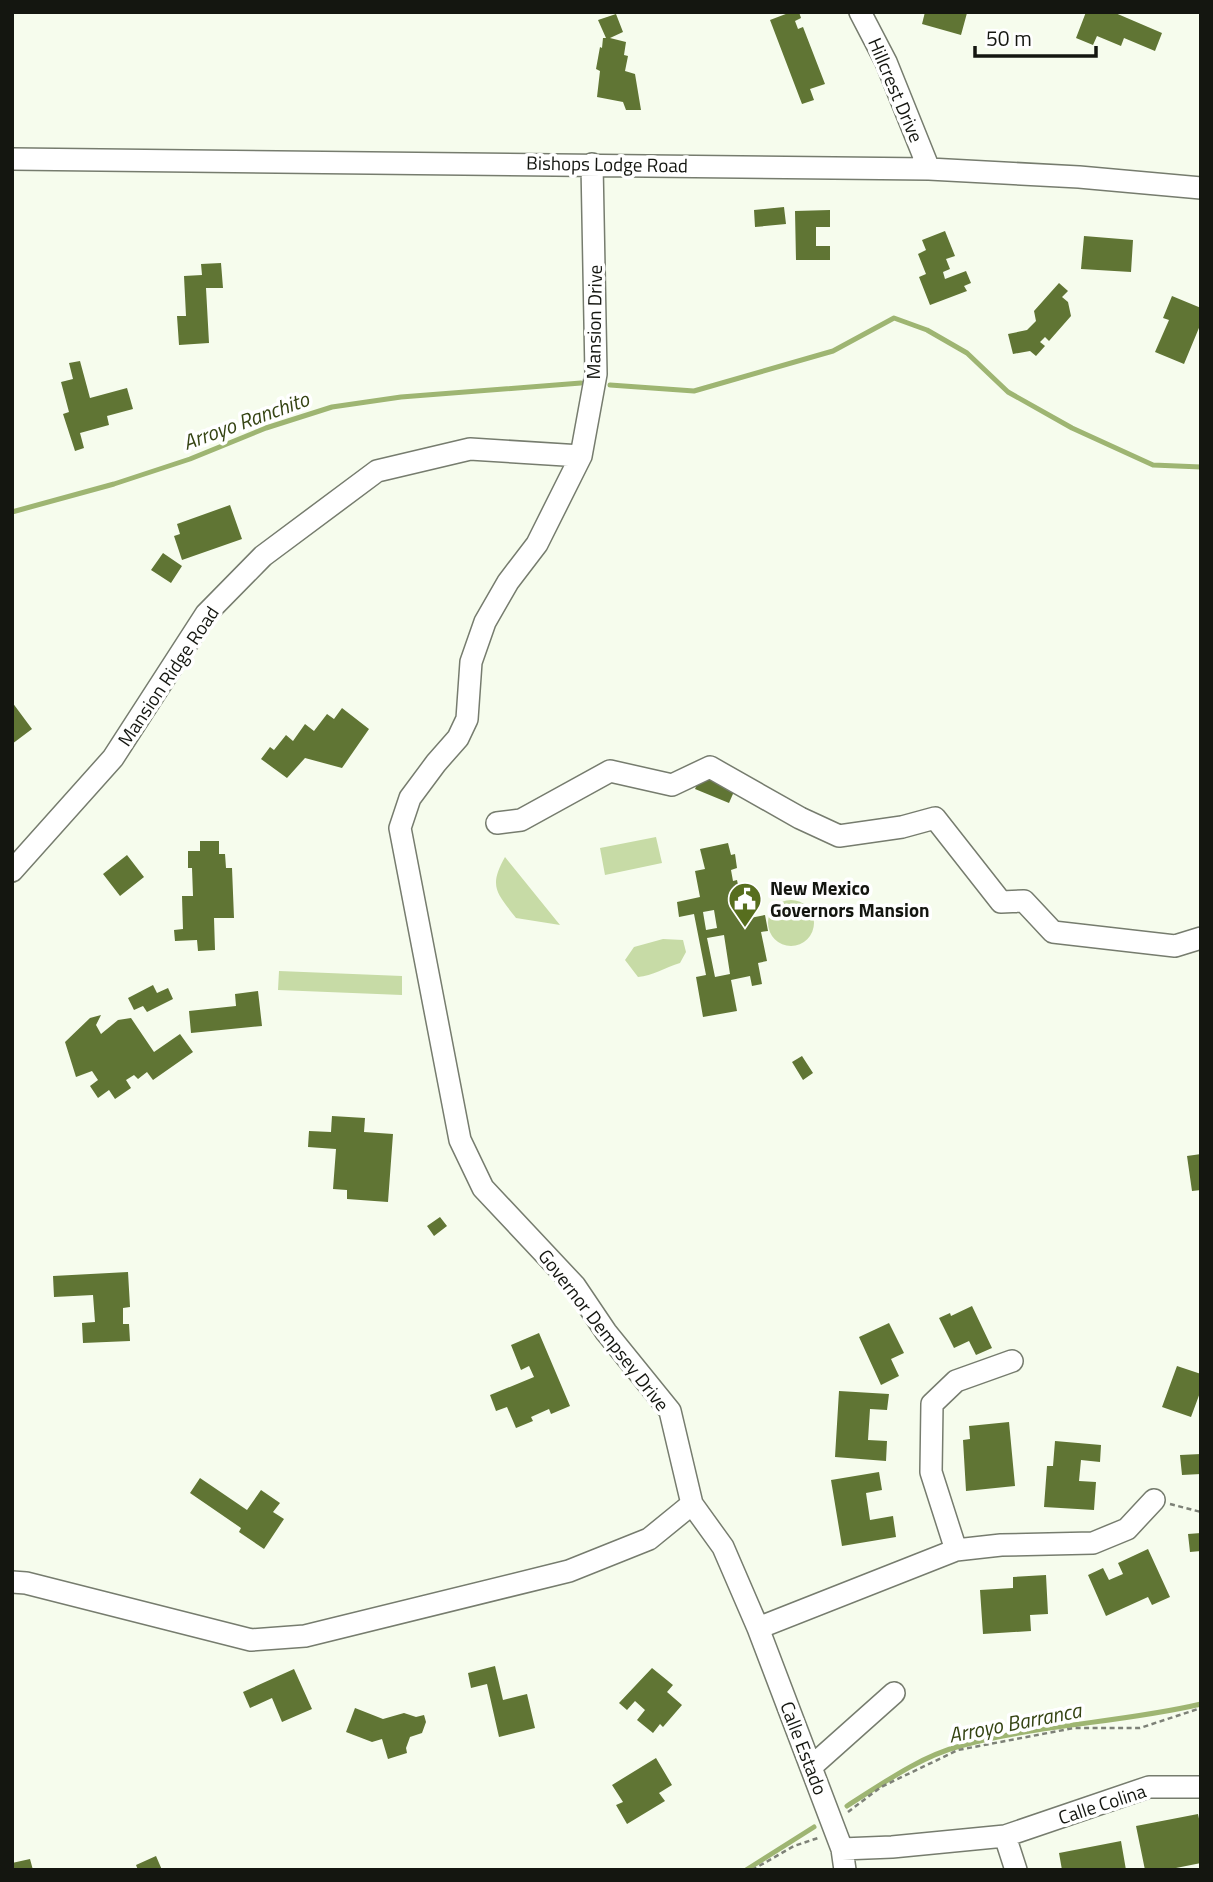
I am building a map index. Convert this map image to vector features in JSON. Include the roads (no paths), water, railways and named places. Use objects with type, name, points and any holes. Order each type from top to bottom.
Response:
[{"type":"street","name":"Hillcrest Drive","points":[[860,12],[886,62],[929,169]]},
{"type":"street","name":"Bishops Lodge Road","points":[[12,159],[929,169],[1116,179],[1201,188]]},
{"type":"street","name":"Mansion Drive","points":[[485,622],[509,582],[537,544],[581,456],[596,374],[592,164]]},
{"type":"street","name":"Mansion Ridge Road","points":[[12,872],[113,758],[206,614],[263,556],[377,471],[470,449],[581,456]]},
{"type":"street","name":"Governor Dempsey Drive","points":[[485,622],[471,662],[467,719],[458,738],[410,798],[400,828],[460,1140],[483,1188],[575,1286],[606,1332],[670,1411],[692,1504]]},
{"type":"street","points":[[496,822],[521,820],[610,771],[672,785],[710,767],[800,818],[839,836],[902,827],[935,818],[1001,902],[1024,901],[1053,932],[1175,946],[1201,938]]},
{"type":"street","points":[[956,1550],[931,1472],[932,1404],[956,1381],[1012,1361]]},
{"type":"street","points":[[758,1628],[956,1550],[1001,1545],[1093,1543],[1127,1529],[1154,1500]]},
{"type":"street","points":[[12,1582],[26,1583],[251,1640],[304,1636],[569,1571],[649,1539],[692,1504]]},
{"type":"street","name":"Calle Estado","points":[[692,1504],[723,1547],[758,1628],[844,1859]]},
{"type":"street","points":[[811,1767],[894,1693]]},
{"type":"street","name":"Calle Colina","points":[[844,1859],[892,1847],[1005,1836],[1149,1787],[1201,1787]]},
{"type":"street","points":[[1005,1836],[1016,1870]]},
{"type":"waterway","points":[[610,385],[694,391],[833,351],[894,318],[927,330],[967,353],[1008,392],[1072,428],[1153,465],[1201,467]]},
{"type":"waterway","name":"Arroyo Ranchito","points":[[12,512],[114,484],[190,459],[266,428],[332,407],[401,397],[581,383]]},
{"type":"waterway","name":"Arroyo Barranca","points":[[847,1806],[915,1764],[960,1746],[1020,1733],[1201,1704]]},
{"type":"waterway","name":"Arroyo Barranca","points":[[746,1870],[814,1827]]},
{"type":"place","name":"New Mexico Governors Mansion","points":[[745,929]]}]
